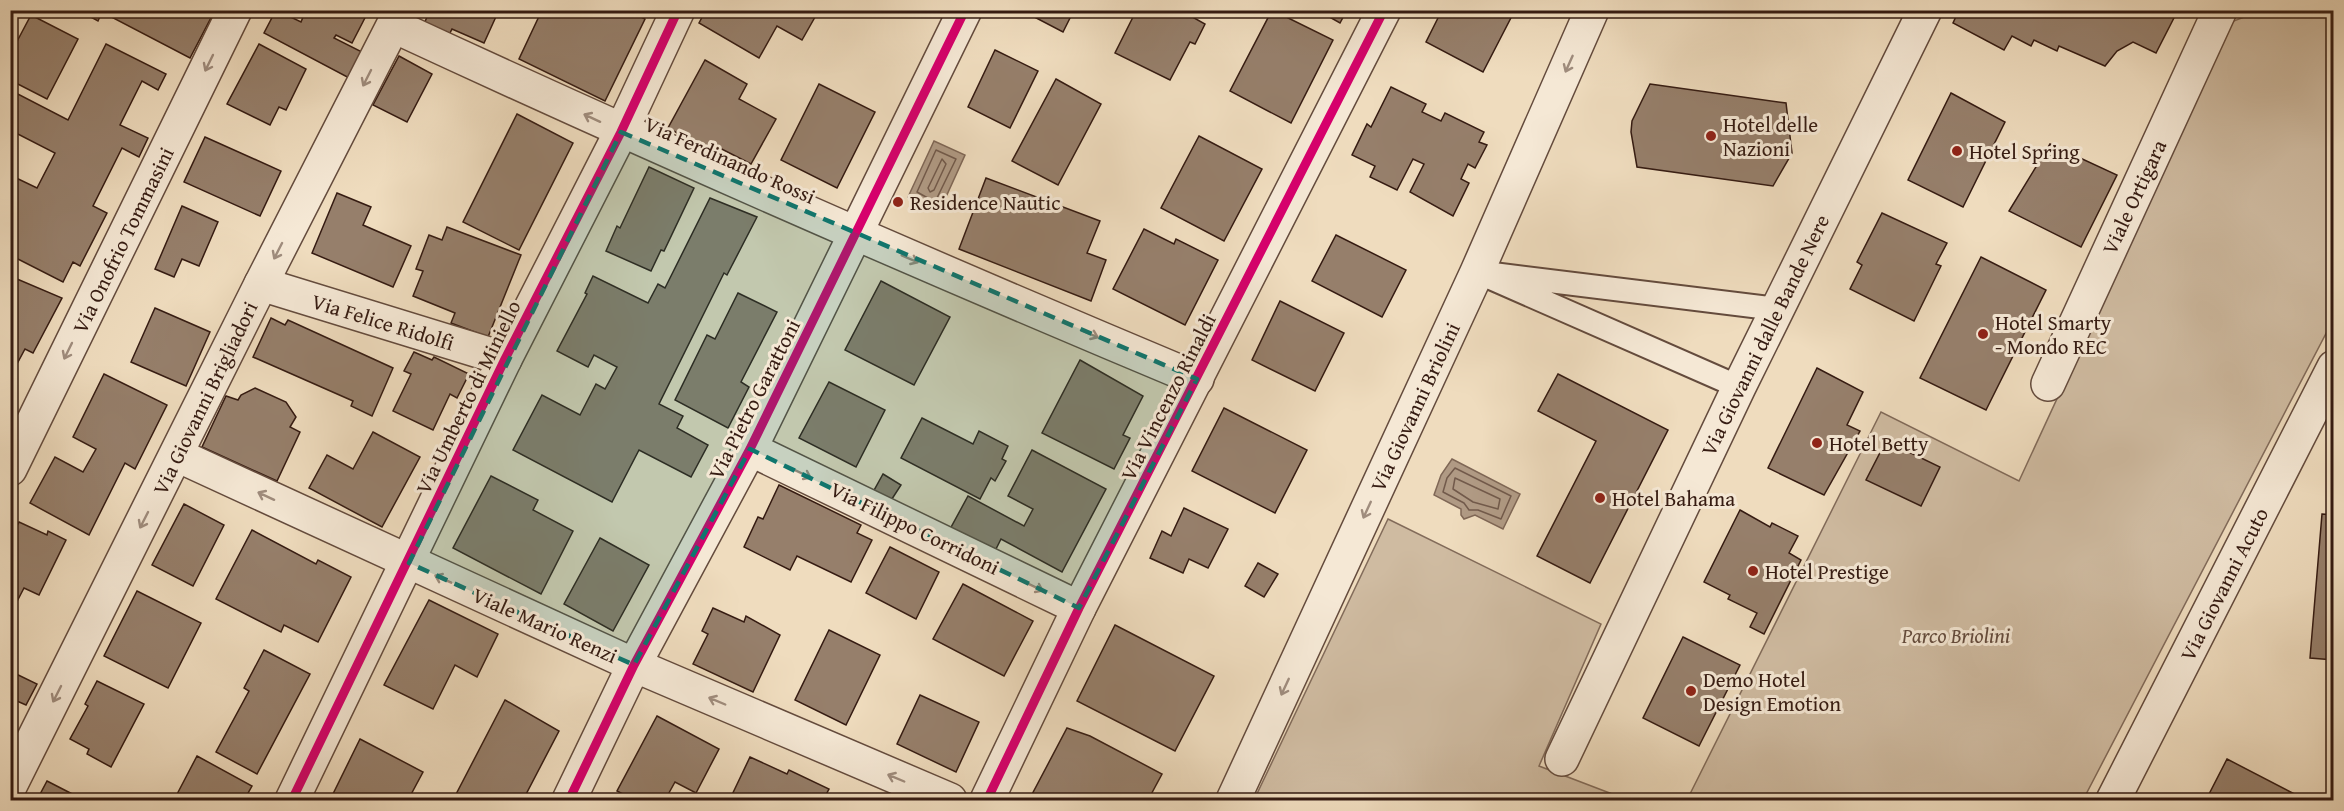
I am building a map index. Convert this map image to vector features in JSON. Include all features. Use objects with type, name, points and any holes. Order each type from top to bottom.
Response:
[{"type":"street","name":"Via Onofrio Tommasini","points":[[10,469],[235,10]]},
{"type":"street","name":"Via Umberto di Miniello","points":[[292,801],[409,563],[505,359],[621,132],[678,10]]},
{"type":"street","name":"Via Pietro Garattoni","points":[[569,801],[634,665],[750,449],[856,236],[964,10]]},
{"type":"street","name":"Via Vincenzo Rinaldi","points":[[987,801],[1079,608],[1384,10]]},
{"type":"street","name":"Via Giovanni Briolini","points":[[1233,801],[1477,272],[1592,10]]},
{"type":"street","name":"Via Giovanni dalle Bande Nere","points":[[1562,759],[1738,387],[1925,10]]},
{"type":"street","name":"Viale Ortigara","points":[[2048,384],[2220,10]]},
{"type":"street","name":"Via Ferdinando Rossi","points":[[398,18],[621,132],[856,236],[1197,379]]},
{"type":"street","name":"Via Giovanni Brigliadori","points":[[10,786],[261,284],[398,18]]},
{"type":"street","name":"Via Felice Ridolfi","points":[[261,284],[505,359]]},
{"type":"street","name":"Via Giovanni Acuto","points":[[2114,801],[2334,367]]},
{"type":"street","name":"Via Filippo Corridoni","points":[[750,449],[1079,608]]},
{"type":"street","name":"Viale Mario Renzi","points":[[177,454],[634,665],[950,801]]},
{"type":"lane","points":[[1477,272],[1777,309]]},
{"type":"lane","points":[[1477,272],[1738,387]]},
{"type":"highlighted area","points":[[621,132],[1197,379],[1079,608],[750,449],[634,665],[409,563]]},
{"type":"green space","name":"Parco Briolini","points":[[2260,11],[2333,11],[2333,320],[2083,800],[1687,800],[1881,412],[2019,481],[2231,22]]},
{"type":"green space","points":[[1388,519],[1601,624],[1539,766],[1628,800],[1254,800]]},
{"type":"water","points":[[934,141],[965,155],[940,210],[908,197]]},
{"type":"water","points":[[1452,459],[1520,494],[1503,529],[1475,515],[1464,519],[1461,509],[1434,495],[1441,475]]},
{"type":"building","points":[[78,10],[215,10],[190,58],[102,12],[98,21]]},
{"type":"building","points":[[276,10],[301,22],[303,17],[299,15],[301,10],[369,10],[352,43],[336,35],[334,38],[364,53],[351,79],[264,33]]},
{"type":"building","points":[[430,10],[499,10],[484,43],[452,29],[449,35],[424,24]]},
{"type":"building","points":[[542,10],[628,10],[645,19],[605,101],[519,59]]},
{"type":"building","points":[[706,10],[819,10],[802,40],[777,26],[759,58],[699,23]]},
{"type":"building","points":[[1021,10],[1074,10],[1063,32]]},
{"type":"building","points":[[1130,10],[1180,10],[1205,24],[1195,44],[1190,42],[1170,80],[1115,53],[1135,13]]},
{"type":"building","points":[[1272,10],[1333,40],[1291,123],[1230,91]]},
{"type":"building","points":[[1317,10],[1347,10],[1340,23]]},
{"type":"building","points":[[1442,10],[1515,10],[1483,72],[1426,42]]},
{"type":"building","points":[[1959,10],[2178,10],[2156,53],[2133,42],[2117,51],[2105,66],[2059,46],[2057,51],[2034,40],[2031,46],[2012,36],[2004,50],[1953,23]]},
{"type":"building","points":[[31,15],[78,39],[47,99],[10,80],[10,45],[14,47]]},
{"type":"building","points":[[106,44],[166,74],[158,90],[142,81],[120,125],[148,138],[139,157],[122,148],[93,206],[107,213],[80,266],[73,262],[63,282],[10,255],[10,175],[37,188],[55,153],[10,130],[10,99],[14,92],[68,120]]},
{"type":"building","points":[[259,44],[306,69],[286,110],[279,107],[270,125],[227,104]]},
{"type":"building","points":[[995,50],[1038,71],[1010,128],[968,107]]},
{"type":"building","points":[[399,56],[432,74],[407,122],[373,105]]},
{"type":"building","points":[[705,60],[747,84],[739,99],[776,119],[751,164],[712,144],[709,150],[668,128]]},
{"type":"building","points":[[1056,79],[1101,104],[1058,185],[1012,161]]},
{"type":"building","points":[[819,84],[875,112],[837,188],[781,160]]},
{"type":"building","name":"Hotel delle Nazioni","points":[[1650,84],[1786,103],[1792,153],[1773,186],[1637,167],[1631,132],[1632,121]]},
{"type":"building","points":[[1391,87],[1426,104],[1422,112],[1441,121],[1445,113],[1484,132],[1479,142],[1487,145],[1475,168],[1468,164],[1461,179],[1469,183],[1453,216],[1410,192],[1424,164],[1413,159],[1397,190],[1370,177],[1375,166],[1352,155],[1367,124],[1371,127]]},
{"type":"building","name":"Hotel Spring","points":[[1951,93],[2005,122],[1963,207],[1908,180]]},
{"type":"building","points":[[517,114],[573,143],[519,250],[463,222]]},
{"type":"building","points":[[1199,136],[1262,169],[1224,241],[1161,208]]},
{"type":"building","points":[[205,137],[281,171],[260,216],[184,182]]},
{"type":"building","points":[[2050,144],[2117,175],[2081,247],[2009,211]]},
{"type":"building","points":[[649,167],[694,188],[664,251],[661,250],[651,271],[606,251],[617,226],[620,228]]},
{"type":"building","points":[[986,178],[1100,221],[1087,253],[1106,260],[1091,301],[959,249]]},
{"type":"building","points":[[337,193],[371,207],[363,225],[411,246],[393,287],[312,253]]},
{"type":"building","points":[[710,198],[757,217],[727,275],[724,273],[659,404],[683,416],[677,428],[708,445],[691,477],[639,450],[612,502],[513,450],[542,395],[580,415],[596,384],[605,389],[617,367],[594,355],[588,367],[557,351],[587,294],[585,293],[593,276],[648,303],[658,284],[665,288]]},
{"type":"building","points":[[182,206],[218,222],[199,266],[182,259],[174,277],[155,269]]},
{"type":"building","points":[[1882,213],[1947,243],[1936,264],[1941,266],[1914,321],[1850,289],[1862,265],[1857,262]]},
{"type":"building","points":[[447,227],[521,255],[488,337],[451,323],[455,313],[413,296],[423,271],[416,269],[429,235],[442,240]]},
{"type":"building","points":[[1144,229],[1174,244],[1176,239],[1218,260],[1185,325],[1113,289]]},
{"type":"building","points":[[1336,235],[1406,270],[1382,317],[1312,281]]},
{"type":"building","name":"Hotel Smarty - Mondo REC","points":[[1981,257],[2046,290],[1986,410],[1920,378]]},
{"type":"building","points":[[10,276],[62,298],[33,353],[25,349],[10,377]]},
{"type":"building","points":[[881,281],[950,317],[914,385],[845,350]]},
{"type":"building","points":[[738,293],[777,312],[741,382],[749,387],[728,428],[675,400],[707,335],[715,339]]},
{"type":"building","points":[[1280,301],[1344,333],[1315,391],[1252,360]]},
{"type":"building","points":[[155,308],[210,332],[186,386],[131,362]]},
{"type":"building","points":[[271,318],[285,325],[288,320],[393,368],[372,416],[351,406],[353,401],[253,357]]},
{"type":"building","points":[[414,352],[432,360],[434,357],[469,374],[457,398],[450,394],[433,430],[393,411],[411,374],[404,371]]},
{"type":"building","points":[[1080,360],[1143,396],[1123,435],[1130,438],[1114,469],[1042,433]]},
{"type":"building","name":"Hotel Betty","points":[[1817,368],[1863,392],[1847,425],[1860,431],[1824,495],[1768,468]]},
{"type":"building","points":[[104,374],[167,405],[135,469],[125,463],[89,535],[30,503],[55,457],[83,472],[96,449],[73,437]]},
{"type":"building","name":"Hotel Bahama","points":[[1558,374],[1668,430],[1590,583],[1537,556],[1596,441],[1538,411]]},
{"type":"building","points":[[829,382],[885,410],[856,467],[799,438]]},
{"type":"building","points":[[255,388],[286,402],[296,417],[290,427],[300,432],[277,481],[202,447],[226,396],[238,400],[241,395]]},
{"type":"building","points":[[1224,408],[1307,450],[1275,513],[1192,471]]},
{"type":"building","points":[[922,418],[973,444],[979,431],[1008,446],[1002,459],[1006,461],[995,481],[991,478],[980,499],[901,458]]},
{"type":"building","points":[[373,432],[420,457],[382,527],[309,488],[327,455],[353,469]]},
{"type":"building","points":[[1886,441],[1940,467],[1921,506],[1866,480]]},
{"type":"building","points":[[1032,450],[1106,489],[1062,572],[1001,539],[994,553],[949,531],[968,496],[1024,526],[1033,509],[1008,496]]},
{"type":"building","points":[[883,474],[901,485],[890,502],[872,494]]},
{"type":"building","points":[[491,476],[538,500],[533,510],[573,531],[541,594],[453,548]]},
{"type":"building","points":[[779,485],[861,525],[857,533],[872,540],[851,582],[797,556],[790,570],[744,547],[758,517],[763,519]]},
{"type":"building","points":[[184,504],[224,525],[193,586],[152,565]]},
{"type":"building","points":[[1184,508],[1228,529],[1208,568],[1189,559],[1183,573],[1150,558],[1162,531],[1171,536]]},
{"type":"building","name":"Hotel Prestige","points":[[1740,510],[1770,527],[1772,523],[1798,536],[1789,553],[1801,560],[1764,634],[1750,627],[1757,613],[1728,599],[1730,595],[1704,582]]},
{"type":"building","points":[[2322,514],[2334,515],[2334,660],[2310,658]]},
{"type":"building","points":[[19,522],[47,535],[48,531],[66,540],[39,595],[24,588],[10,615],[10,541]]},
{"type":"building","points":[[252,530],[316,564],[318,560],[351,577],[318,642],[284,625],[281,632],[216,599]]},
{"type":"building","points":[[600,538],[649,565],[613,631],[564,604]]},
{"type":"building","points":[[890,547],[939,572],[916,619],[866,593]]},
{"type":"building","points":[[1258,563],[1278,574],[1264,597],[1245,586]]},
{"type":"building","points":[[963,584],[1033,621],[1004,676],[933,639]]},
{"type":"building","points":[[137,591],[201,623],[168,688],[104,656]]},
{"type":"building","points":[[429,600],[498,634],[477,677],[455,665],[433,709],[384,685]]},
{"type":"building","points":[[713,608],[744,622],[746,616],[780,635],[753,692],[693,664],[708,634],[702,631]]},
{"type":"building","points":[[1115,625],[1214,676],[1175,751],[1077,701]]},
{"type":"building","points":[[829,630],[880,655],[846,725],[795,700]]},
{"type":"building","name":"Demo Hotel Design Emotion","points":[[1683,637],[1740,665],[1699,746],[1643,718]]},
{"type":"building","points":[[264,650],[310,674],[257,774],[216,752],[249,691],[244,688]]},
{"type":"building","points":[[10,671],[37,684],[26,705],[10,698]]},
{"type":"building","points":[[97,681],[144,704],[111,767],[87,754],[89,749],[70,739],[88,706],[85,704]]},
{"type":"building","points":[[920,695],[979,722],[956,772],[897,744]]},
{"type":"building","points":[[505,700],[559,731],[523,800],[453,800]]},
{"type":"building","points":[[657,716],[719,749],[696,793],[675,782],[665,800],[634,800],[617,791]]},
{"type":"building","points":[[1067,728],[1090,736],[1162,774],[1148,800],[1029,800]]},
{"type":"building","points":[[360,739],[423,772],[408,800],[330,800]]},
{"type":"building","points":[[197,756],[252,786],[244,800],[180,800],[175,798]]},
{"type":"building","points":[[750,757],[787,774],[789,770],[829,789],[823,800],[730,799]]},
{"type":"building","points":[[2227,759],[2306,800],[2206,800]]},
{"type":"building","points":[[47,781],[84,800],[37,800]]},
{"type":"cycle path","points":[[292,800],[505,359],[621,132],[678,10]]},
{"type":"cycle path","points":[[569,800],[634,665],[750,449],[965,10]]},
{"type":"cycle path","points":[[987,800],[1079,608],[1384,10]]},
{"type":"place","name":"Hotel delle Nazioni","points":[[1711,136]]},
{"type":"place","name":"Hotel Spring","points":[[1957,151]]},
{"type":"place","name":"Residence Nautic","points":[[898,202]]},
{"type":"place","name":"Hotel Smarty - Mondo REC","points":[[1983,334]]},
{"type":"place","name":"Hotel Betty","points":[[1817,443]]},
{"type":"place","name":"Hotel Bahama","points":[[1600,498]]},
{"type":"place","name":"Hotel Prestige","points":[[1753,571]]},
{"type":"place","name":"Demo Hotel Design Emotion","points":[[1691,691]]}]
